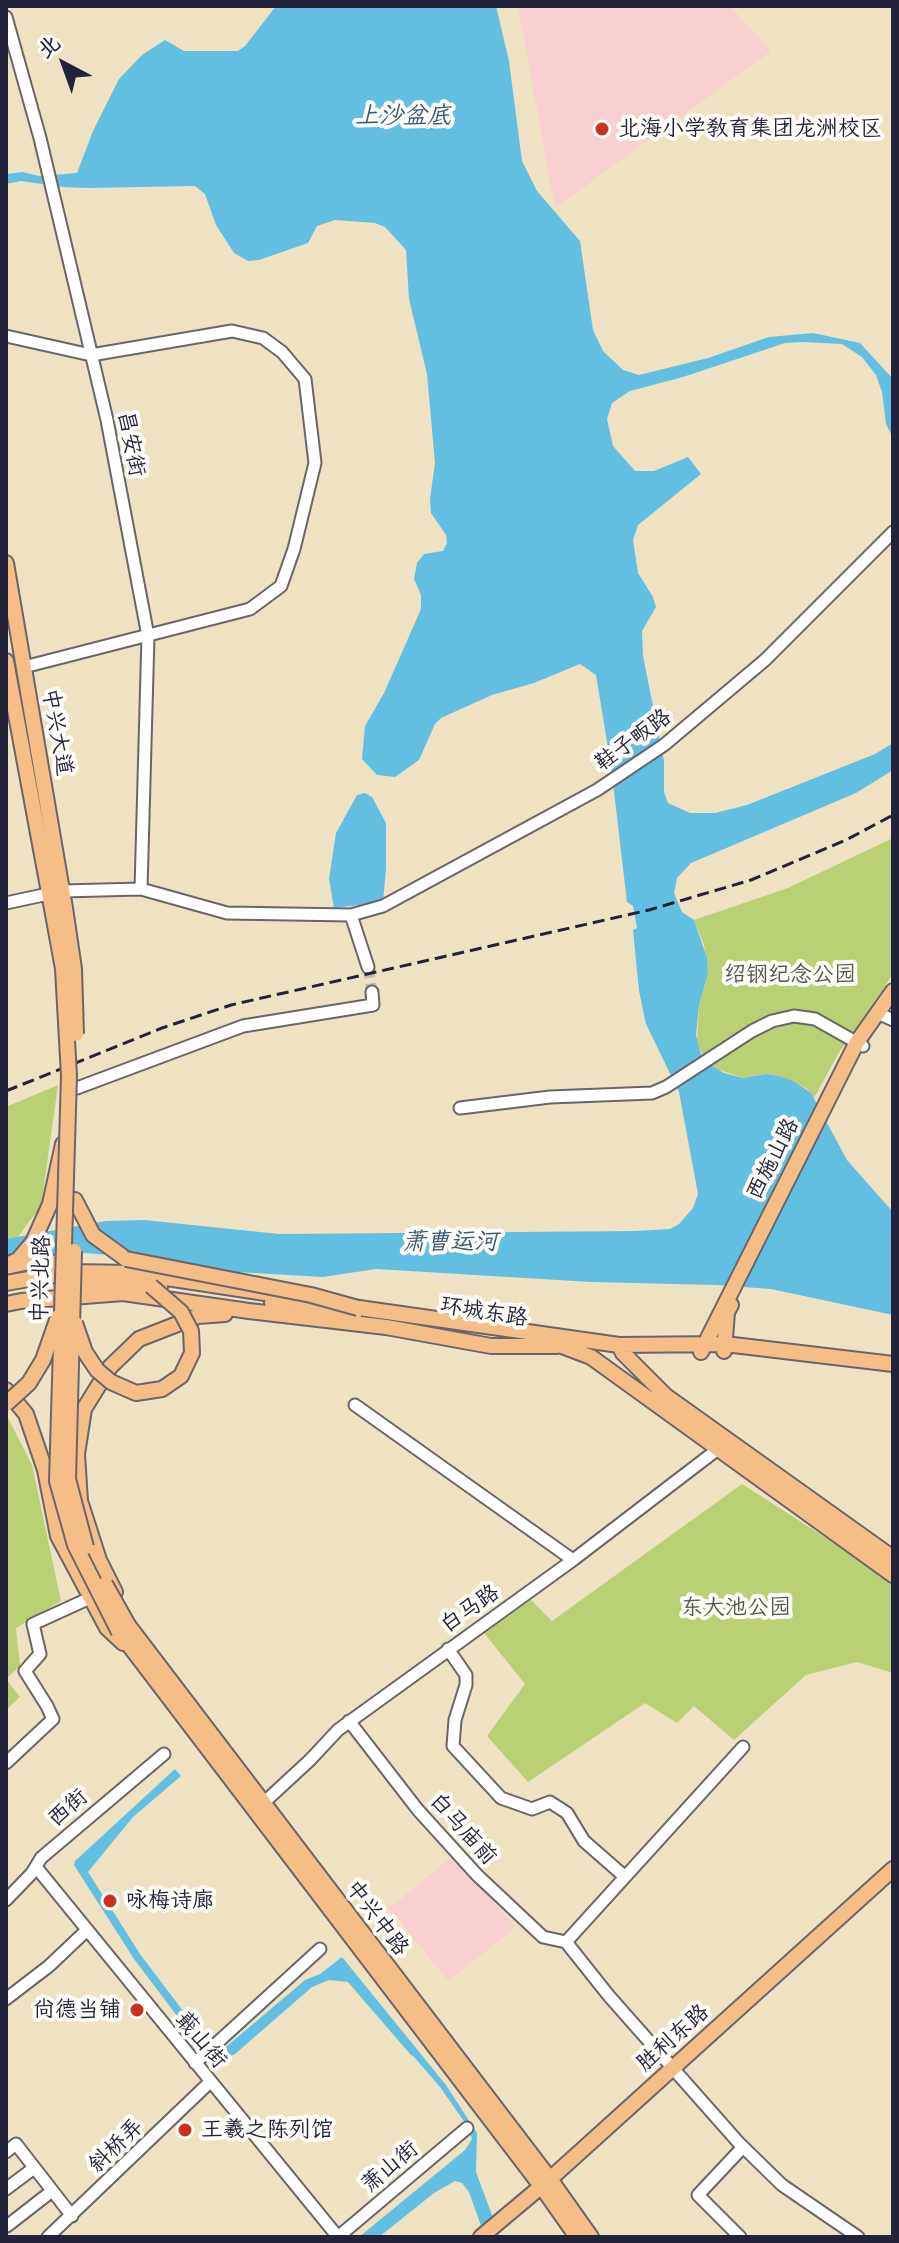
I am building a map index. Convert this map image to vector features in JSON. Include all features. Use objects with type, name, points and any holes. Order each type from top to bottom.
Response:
[{"type":"main road","name":"中兴大道","points":[[6,563],[59,911]]},
{"type":"main road","name":"中兴大道","points":[[6,661],[56,892]]},
{"type":"main road","name":"中兴北路","points":[[59,911],[74,969],[77,1088],[75,1200],[57,1481],[75,1545],[124,1629]]},
{"type":"main road","name":"中兴北路","points":[[59,911],[69,1076],[67,1310]]},
{"type":"main road","name":"西施山路","points":[[702,1348],[725,1310],[858,1048],[893,991]]},
{"type":"main road","name":"西施山路","points":[[858,1048],[888,1018],[893,1002]]},
{"type":"main road","points":[[6,1266],[18,1260],[33,1242],[50,1204],[68,1125]]},
{"type":"main road","points":[[75,1200],[93,1235],[126,1259],[311,1295],[358,1308]]},
{"type":"main road","points":[[6,1266],[34,1261],[274,1283],[343,1299],[527,1323],[591,1357],[893,1575]]},
{"type":"main road","name":"环城东路","points":[[69,1277],[134,1273],[560,1343],[621,1349],[725,1348],[893,1364]]},
{"type":"main road","points":[[6,1283],[69,1277]]},
{"type":"main road","points":[[6,1292],[69,1277]]},
{"type":"main road","name":"环城东路","points":[[69,1277],[503,1333]]},
{"type":"main road","points":[[67,1310],[85,1352],[97,1370],[111,1382],[136,1393],[162,1389],[181,1376],[192,1353],[191,1331],[181,1312],[151,1286]]},
{"type":"main road","points":[[6,1304],[123,1293],[386,1327],[491,1346],[560,1343]]},
{"type":"main road","points":[[6,1404],[29,1383],[67,1310]]},
{"type":"main road","name":"西施山路","points":[[725,1310],[725,1348]]},
{"type":"main road","points":[[139,1639],[99,1560],[80,1501],[77,1454],[84,1409],[110,1367],[139,1339],[198,1316],[249,1311]]},
{"type":"main road","name":"环城东路","points":[[725,1348],[893,1372]]},
{"type":"main road","points":[[621,1349],[666,1396],[893,1558]]},
{"type":"main road","points":[[6,1390],[26,1414],[45,1470],[58,1536],[107,1628],[141,1661]]},
{"type":"main road","name":"中兴中路","points":[[124,1629],[139,1639],[259,1808]]},
{"type":"main road","name":"中兴中路","points":[[124,1629],[141,1661],[259,1808],[548,2187],[591,2237]]},
{"type":"main road","name":"胜利东路","points":[[676,2071],[893,1869]]},
{"type":"main road","name":"胜利东路","points":[[481,2237],[494,2233],[548,2187],[893,1877]]},
{"type":"main road","name":"中兴中路","points":[[548,2187],[577,2237]]},
{"type":"street","name":"昌安街","points":[[6,17],[40,138],[107,420],[148,636],[141,889]]},
{"type":"street","points":[[6,336],[91,355],[232,331],[263,338],[282,352],[305,379],[315,463],[294,549],[281,586],[250,609],[24,667]]},
{"type":"street","name":"鞋子畈路","points":[[6,903],[56,892],[141,889],[227,913],[351,915],[383,906],[597,790],[664,745],[765,660],[893,532]]},
{"type":"street","points":[[351,915],[368,967]]},
{"type":"street","points":[[77,1088],[243,1026],[373,1005],[372,992]]},
{"type":"street","points":[[460,1108],[550,1097],[652,1093],[752,1031],[772,1021],[794,1016],[815,1019],[858,1048]]},
{"type":"street","points":[[355,1405],[573,1560]]},
{"type":"street","name":"白马路","points":[[259,1808],[349,1721],[573,1560],[718,1449]]},
{"type":"street","points":[[6,1763],[53,1719],[25,1671],[40,1654],[33,1624],[90,1598]]},
{"type":"street","points":[[448,1649],[466,1675],[455,1720],[453,1746],[501,1798],[532,1809],[550,1802],[567,1813],[584,1841],[624,1876]]},
{"type":"street","name":"白马庙前","points":[[349,1721],[418,1810],[477,1875],[543,1937],[566,1942]]},
{"type":"street","points":[[743,1747],[566,1942],[609,1996],[743,2147],[782,2185],[858,2237]]},
{"type":"street","name":"西街","points":[[6,1900],[49,1850],[164,1754]]},
{"type":"street","name":"蕺山街","points":[[36,1867],[87,1930],[203,2056],[210,2082],[338,2237]]},
{"type":"street","points":[[6,1999],[49,1966],[87,1930]]},
{"type":"street","points":[[203,2056],[320,1949]]},
{"type":"street","name":"斜桥弄","points":[[48,2237],[210,2082]]},
{"type":"street","name":"萧山街","points":[[338,2237],[467,2128]]},
{"type":"street","points":[[6,2152],[16,2144],[72,2216]]},
{"type":"street","points":[[740,2237],[698,2195],[743,2147]]},
{"type":"street","points":[[6,2189],[34,2168]]},
{"type":"street","points":[[7,2226],[52,2191]]},
{"type":"shaded area","name":"北海小学教育集团龙洲校区","points":[[518,6],[730,6],[771,51],[555,208]]},
{"type":"shaded area","points":[[452,1857],[516,1927],[448,1981],[389,1908]]},
{"type":"green space","name":"绍钢纪念公园","points":[[893,838],[893,974],[838,1054],[814,1098],[794,1081],[767,1074],[743,1078],[714,1068],[705,1060],[697,1042],[699,1005],[708,973],[704,945],[694,920],[788,888]]},
{"type":"green space","points":[[58,1085],[41,1206],[11,1246],[6,1248],[6,1107]]},
{"type":"green space","points":[[6,1414],[32,1465],[61,1601],[16,1628],[20,1666],[6,1679]]},
{"type":"green space","name":"东大池公园","points":[[742,1484],[893,1581],[893,1673],[857,1662],[806,1675],[734,1740],[694,1706],[677,1723],[645,1703],[528,1782],[487,1736],[525,1684],[484,1633],[531,1600],[552,1621]]},
{"type":"green space","points":[[6,1679],[20,1697],[6,1710]]},
{"type":"water","name":"上沙盆底","points":[[276,6],[496,6],[509,61],[522,161],[537,191],[580,241],[593,330],[603,351],[623,370],[639,375],[708,358],[769,337],[813,333],[860,343],[893,379],[893,438],[886,424],[882,392],[876,375],[862,357],[842,344],[785,343],[630,391],[612,403],[607,419],[613,446],[635,471],[654,471],[688,457],[701,474],[638,525],[633,540],[638,573],[656,607],[642,631],[643,656],[664,761],[664,792],[668,803],[690,813],[715,813],[747,805],[875,754],[893,743],[893,770],[856,793],[691,863],[677,878],[674,893],[682,912],[694,920],[707,958],[708,973],[699,1005],[696,1035],[701,1054],[709,1064],[724,1073],[743,1078],[767,1074],[778,1076],[794,1081],[811,1093],[847,1160],[893,1212],[893,1315],[771,1289],[716,1285],[591,1282],[376,1269],[323,1277],[236,1272],[148,1258],[85,1253],[58,1253],[6,1269],[6,1239],[106,1221],[144,1220],[279,1234],[635,1231],[670,1229],[679,1224],[693,1208],[698,1194],[679,1092],[646,1024],[639,991],[633,930],[637,928],[633,906],[627,902],[611,766],[596,675],[580,664],[534,683],[492,695],[441,718],[435,724],[419,760],[395,777],[377,775],[362,759],[365,726],[384,693],[421,609],[421,595],[414,579],[417,563],[424,554],[443,551],[447,543],[446,535],[431,513],[435,463],[427,374],[409,299],[406,250],[385,227],[375,223],[335,220],[317,226],[308,243],[248,261],[234,253],[216,225],[205,194],[195,186],[88,188],[21,181],[6,184],[6,174],[23,172],[39,176],[77,173],[93,131],[119,79],[142,55],[165,40],[184,51],[238,51]]},
{"type":"water","points":[[365,793],[372,797],[386,823],[383,902],[334,908],[329,879],[336,833],[357,795]]},
{"type":"water","points":[[175,1769],[181,1776],[133,1817],[88,1872],[140,1954],[208,2044],[220,2052],[305,1980],[320,1974],[342,1957],[446,2085],[477,2133],[476,2172],[500,2237],[485,2237],[469,2192],[462,2183],[455,2181],[434,2193],[379,2237],[359,2237],[465,2150],[472,2139],[468,2127],[440,2087],[349,1982],[329,1980],[312,1987],[235,2054],[218,2062],[202,2049],[134,1959],[74,1865]]},
{"type":"waterway","points":[[349,1981],[412,2054]]},
{"type":"tunnel","points":[[368,967],[372,992]]},
{"type":"railway","points":[[6,1091],[162,1028],[231,1005],[649,910],[751,880],[846,840],[893,815]]},
{"type":"place","name":"北海小学教育集团龙洲校区","points":[[602,129]]},
{"type":"place","name":"咏梅诗廊","points":[[110,1901]]},
{"type":"place","name":"尚德当铺","points":[[137,2010]]},
{"type":"place","name":"王羲之陈列馆","points":[[185,2130]]},
{"type":"water label","name":"萧曹运河","points":[[450,1242]]}]
